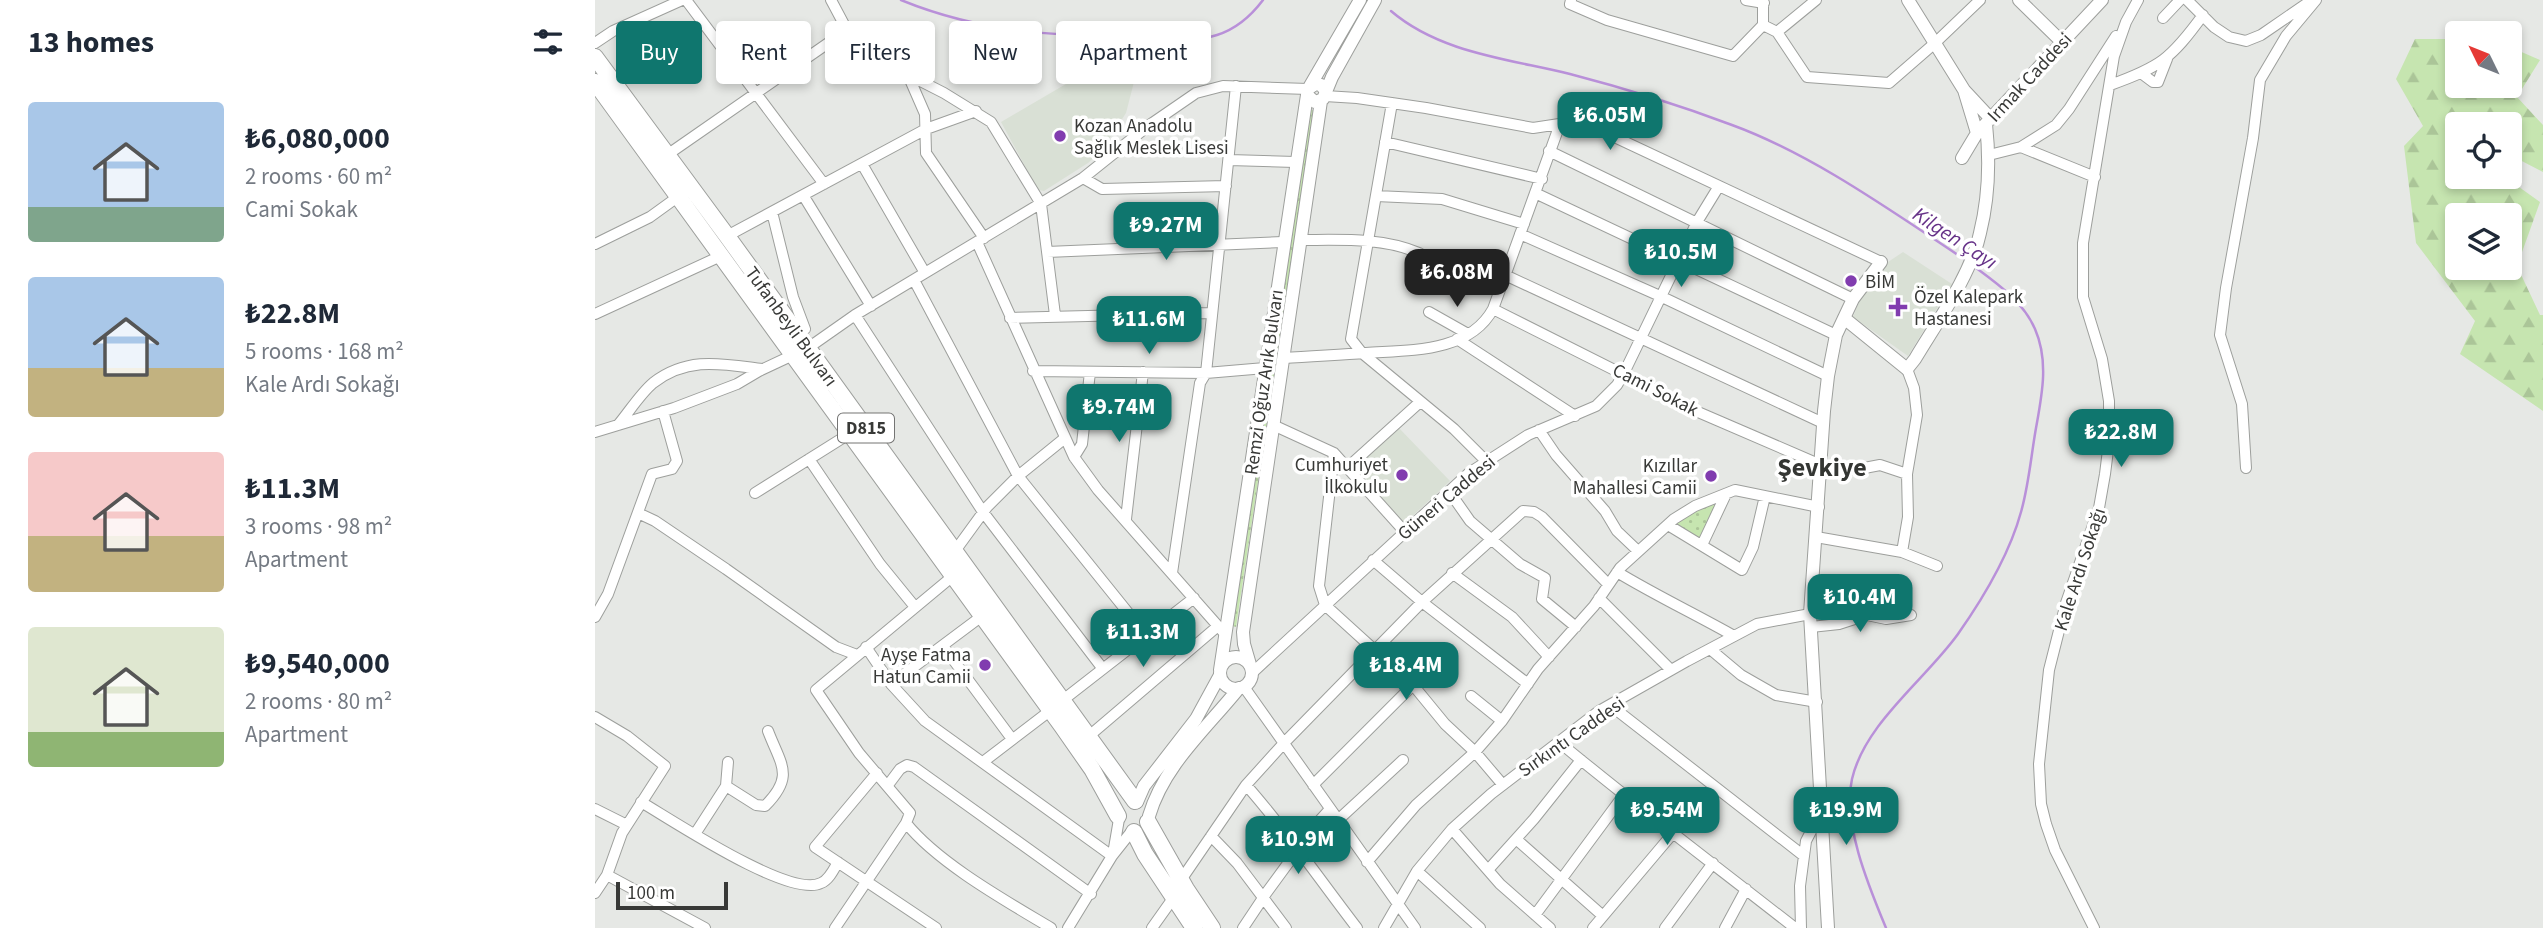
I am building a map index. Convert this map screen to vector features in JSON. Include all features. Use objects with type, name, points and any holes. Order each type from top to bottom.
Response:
[{"type":"highway","name":"Tufanbeyli Bulvarı","points":[[595,57],[797,333],[800,352],[849,434],[982,617],[1057,705],[1089,736],[1136,802],[1143,805],[1181,880],[1212,928]]},
{"type":"highway","name":"Tufanbeyli Bulvarı","points":[[595,82],[723,255],[955,551],[1057,705],[1123,828],[1133,832],[1194,928]]},
{"type":"highway","points":[[1119,818],[1123,806],[1136,802]]},
{"type":"highway","points":[[1133,832],[1143,830],[1149,819]]},
{"type":"main road","name":"Remzi Oğuz Arık Bulvarı","points":[[1220,672],[1221,630],[1308,90],[1360,0]]},
{"type":"main road","name":"Remzi Oğuz Arık Bulvarı","points":[[1251,671],[1243,632],[1300,240],[1324,96],[1375,0]]},
{"type":"main road","points":[[1844,317],[1907,369],[1959,287],[1980,235],[1989,169],[1985,125],[1908,0]]},
{"type":"main road","points":[[2019,0],[2061,42]]},
{"type":"main road","name":"Irmak Caddesi","points":[[1962,158],[1985,125],[2102,0]]},
{"type":"main road","points":[[1308,90],[1318,84],[1324,96]]},
{"type":"main road","points":[[1964,90],[1985,125]]},
{"type":"main road","points":[[1828,928],[1817,702],[1810,620],[1823,423],[1836,335],[1853,299],[1881,262]]},
{"type":"main road","points":[[1136,802],[1144,786],[1196,719],[1225,661],[1234,657],[1245,659],[1251,671]]},
{"type":"main road","name":"Güneri Caddesi","points":[[1149,819],[1158,790],[1168,773],[1251,679],[1251,671]]},
{"type":"main road","points":[[1220,672],[1224,684],[1241,688]]},
{"type":"main road","points":[[1820,770],[1827,813],[1835,928]]},
{"type":"street","points":[[595,43],[613,31],[684,0],[824,184]]},
{"type":"street","points":[[831,0],[842,21]]},
{"type":"street","points":[[1571,0],[1570,4],[1607,20],[1733,56],[1763,25],[1764,1],[1746,0]]},
{"type":"street","points":[[1777,32],[1816,0]]},
{"type":"street","points":[[1763,25],[1777,32],[1807,77],[1889,83],[1980,0]]},
{"type":"street","name":"Kale Ardı Sokağı","points":[[2094,928],[2055,850],[2046,824],[2041,804],[2039,764],[2049,670],[2066,603],[2099,508],[2109,442],[2106,380],[2097,339],[2083,297],[2083,243],[2114,56],[2126,22],[2138,0]]},
{"type":"street","points":[[2163,18],[2180,0]]},
{"type":"street","points":[[2187,0],[2214,27],[2229,37],[2246,41],[2261,35],[2313,0]]},
{"type":"street","points":[[2246,468],[2242,404],[2220,335],[2226,288],[2253,138],[2260,80],[2286,36],[2313,0]]},
{"type":"street","points":[[2110,85],[2141,73],[2153,82],[2158,82],[2167,59],[2203,15]]},
{"type":"street","points":[[1989,155],[2021,147],[2063,118],[2126,22]]},
{"type":"street","points":[[667,155],[825,45]]},
{"type":"street","points":[[912,84],[925,114],[926,153],[981,240],[1010,318],[1074,457],[1098,490],[1221,630],[1089,736]]},
{"type":"street","points":[[925,84],[992,122],[1041,204],[1055,316]]},
{"type":"street","points":[[595,432],[737,384],[800,352],[855,315],[1083,178],[1196,93],[1223,86],[1308,90]]},
{"type":"street","points":[[1172,573],[1200,383],[1206,373],[1236,86]]},
{"type":"street","points":[[1324,96],[1392,103],[1533,128],[1560,124],[1589,125],[1881,262]]},
{"type":"street","points":[[1392,103],[1351,339],[1362,353],[1454,429],[1486,461]]},
{"type":"street","points":[[727,236],[926,129],[976,111]]},
{"type":"street","points":[[1284,358],[1429,349],[1468,334],[1486,321],[1493,309],[1542,179],[1560,124]]},
{"type":"street","points":[[1385,142],[1542,179]]},
{"type":"street","points":[[2021,147],[2095,177]]},
{"type":"street","points":[[1549,151],[1853,299]]},
{"type":"street","points":[[1229,160],[1296,162]]},
{"type":"street","points":[[862,164],[925,273]]},
{"type":"street","points":[[1083,178],[1102,189],[1226,186]]},
{"type":"street","name":"Güneri Caddesi","points":[[1251,671],[1448,491],[1486,461],[1539,430],[1575,416],[1602,401],[1624,373],[1697,222],[1719,186]]},
{"type":"street","points":[[1535,193],[1836,335]]},
{"type":"street","points":[[803,195],[871,306]]},
{"type":"street","points":[[595,244],[650,217],[679,196]]},
{"type":"street","points":[[1375,197],[1442,199],[1522,229],[1828,376]]},
{"type":"street","points":[[772,212],[793,297],[805,329],[797,333]]},
{"type":"street","points":[[1300,240],[1368,241],[1420,253],[1442,266],[1504,278],[1640,337],[1823,423]]},
{"type":"street","points":[[1047,252],[1283,242]]},
{"type":"street","points":[[595,314],[723,255]]},
{"type":"street","points":[[914,280],[1018,476],[1146,635]]},
{"type":"street","name":"Cami Sokak","points":[[1493,309],[1698,412],[1821,465],[1854,470],[1880,465],[1907,474]]},
{"type":"street","points":[[1429,312],[1468,334]]},
{"type":"street","points":[[1010,318],[1212,313]]},
{"type":"street","points":[[855,315],[983,512],[1103,669]]},
{"type":"street","points":[[1457,339],[1575,416]]},
{"type":"street","points":[[617,426],[652,384],[680,367],[710,363],[762,369]]},
{"type":"street","points":[[1034,371],[1206,373],[1265,368]]},
{"type":"street","points":[[1902,552],[1908,517],[1907,474],[1917,415],[1915,388],[1907,369]]},
{"type":"street","points":[[1074,457],[1083,444],[1090,372]]},
{"type":"street","points":[[1126,519],[1143,372]]},
{"type":"street","points":[[1347,468],[1420,402]]},
{"type":"street","points":[[595,616],[608,594],[652,474],[672,469],[677,461],[663,411]]},
{"type":"street","points":[[1273,425],[1334,453],[1405,531]]},
{"type":"street","points":[[1539,430],[1556,455],[1605,511],[1617,531],[1638,551]]},
{"type":"street","points":[[755,492],[849,434]]},
{"type":"street","points":[[955,551],[983,512],[1018,476],[1065,438]]},
{"type":"street","points":[[1334,453],[1319,586],[1325,605],[1413,685],[1445,724],[1475,752],[1503,785]]},
{"type":"street","points":[[809,459],[880,564],[915,607]]},
{"type":"street","points":[[1448,491],[1470,521],[1520,564],[1545,578],[1542,599],[1576,627]]},
{"type":"street","points":[[1367,862],[1416,805],[1475,752],[1617,572],[1668,525],[1695,506],[1735,491],[1819,507]]},
{"type":"street","points":[[1702,545],[1726,494]]},
{"type":"street","points":[[1668,525],[1742,570],[1753,547],[1765,496]]},
{"type":"street","points":[[1181,880],[1245,785],[1284,743],[1422,602],[1523,512],[1534,512],[1542,517],[1608,584]]},
{"type":"street","points":[[638,513],[655,521],[726,569],[836,647],[861,651],[925,722],[1112,856]]},
{"type":"street","points":[[1816,537],[1902,552],[1937,566]]},
{"type":"street","points":[[1373,560],[1422,602],[1528,684]]},
{"type":"street","points":[[1617,572],[1660,598],[1734,636]]},
{"type":"street","points":[[1453,573],[1512,617],[1549,657]]},
{"type":"street","points":[[835,928],[906,823],[910,813],[859,753],[816,690],[953,576]]},
{"type":"street","points":[[1867,615],[1881,593]]},
{"type":"street","points":[[983,762],[1194,598]]},
{"type":"street","points":[[1599,598],[1671,670]]},
{"type":"street","name":"Sırkıntı Caddesi","points":[[1384,928],[1417,871],[1452,829],[1559,741],[1610,705],[1757,624],[1810,620],[1839,624],[1867,615],[1887,619],[1911,615]]},
{"type":"street","points":[[891,684],[982,617]]},
{"type":"street","points":[[943,646],[1012,740]]},
{"type":"street","points":[[1710,649],[1741,675],[1776,695],[1817,702]]},
{"type":"street","points":[[1313,785],[1413,685]]},
{"type":"street","points":[[1241,688],[1284,743],[1415,928]]},
{"type":"street","points":[[1472,696],[1502,721]]},
{"type":"street","points":[[1610,705],[1803,860],[1824,867]]},
{"type":"street","points":[[595,717],[627,736],[665,766],[622,833],[607,875],[595,893]]},
{"type":"street","points":[[726,786],[756,805],[765,806],[775,796],[782,784],[784,770],[768,731]]},
{"type":"street","points":[[1559,741],[1623,796],[1674,832],[1795,928]]},
{"type":"street","points":[[1338,820],[1403,760]]},
{"type":"street","points":[[1488,870],[1581,760]]},
{"type":"street","points":[[695,834],[726,786],[728,762]]},
{"type":"street","points":[[888,785],[900,769],[907,765],[914,767],[1091,894]]},
{"type":"street","points":[[877,773],[815,846],[929,926]]},
{"type":"street","points":[[1245,785],[1274,817],[1357,928]]},
{"type":"street","points":[[1535,915],[1623,796]]},
{"type":"street","points":[[641,802],[761,872],[811,886],[821,884],[838,862]]},
{"type":"street","points":[[595,809],[627,825]]},
{"type":"street","points":[[1243,928],[1297,851],[1300,842],[1331,809]]},
{"type":"street","points":[[1801,928],[1800,886],[1806,841],[1821,812]]},
{"type":"street","points":[[1112,856],[1119,818]]},
{"type":"street","points":[[906,823],[919,840],[996,895],[1051,928]]},
{"type":"street","points":[[1452,829],[1488,870],[1546,927]]},
{"type":"street","points":[[1068,928],[1112,856],[1133,832]]},
{"type":"street","points":[[1593,928],[1674,832]]},
{"type":"street","points":[[1211,836],[1237,863],[1286,928]]},
{"type":"street","points":[[1516,839],[1603,916]]},
{"type":"street","points":[[1665,928],[1713,863]]},
{"type":"street","points":[[1417,871],[1480,928]]},
{"type":"street","points":[[607,875],[701,927]]},
{"type":"street","points":[[1724,928],[1746,889]]},
{"type":"street","points":[[1152,928],[1174,897]]},
{"type":"shaded area","name":"Kozan Anadolu Sağlık Meslek Lisesi","points":[[1066,84],[1133,84],[1126,113],[1102,150],[1088,163],[1044,191],[1038,190],[1001,122]]},
{"type":"shaded area","name":"Özel Kalepark Hastanesi","points":[[1903,252],[1952,284],[1908,356],[1853,317],[1861,297],[1888,262]]},
{"type":"shaded area","name":"Cumhuriyet İlkokulu","points":[[1398,427],[1450,481],[1404,524],[1355,468]]},
{"type":"green space","points":[[2415,39],[2445,39],[2445,98],[2518,98],[2543,125],[2543,172],[2522,161],[2522,112],[2445,112],[2445,189],[2522,189],[2540,202],[2522,252],[2522,203],[2445,203],[2445,280],[2522,280],[2522,277],[2540,315],[2543,315],[2543,411],[2460,354],[2475,321],[2416,243],[2404,146],[2423,126],[2396,79]]},
{"type":"green space","points":[[2522,52],[2540,60],[2522,89]]},
{"type":"green space","points":[[1310,110],[1314,110],[1236,627],[1233,626]]},
{"type":"green space","points":[[1720,500],[1700,540],[1674,526],[1684,515]]},
{"type":"waterway","name":"Kilgen Çayı","points":[[901,0],[959,19],[1017,30],[1187,39],[1217,35],[1237,26],[1263,0]]},
{"type":"waterway","name":"Kilgen Çayı","points":[[1391,11],[1431,36],[1476,53],[1631,91],[1763,137],[1853,186],[1967,261]]},
{"type":"waterway","name":"Kilgen Çayı","points":[[1886,928],[1865,874],[1854,835],[1850,796],[1852,779],[1869,739],[1958,634],[2003,560],[2024,502],[2042,391],[2042,353],[2030,319],[2008,293],[1972,265]]},
{"type":"place","name":"Kozan Anadolu Sağlık Meslek Lisesi","points":[[1060,136]]},
{"type":"place","name":"BİM","points":[[1851,281]]},
{"type":"place","name":"Özel Kalepark Hastanesi","points":[[1898,307]]},
{"type":"place","name":"Cumhuriyet İlkokulu","points":[[1402,475]]},
{"type":"place","name":"Kızıllar Mahallesi Camii","points":[[1711,476]]},
{"type":"place","name":"Ayşe Fatma Hatun Camii","points":[[985,665]]},
{"type":"district","name":"Şevkiye","points":[[1822,467]]}]
